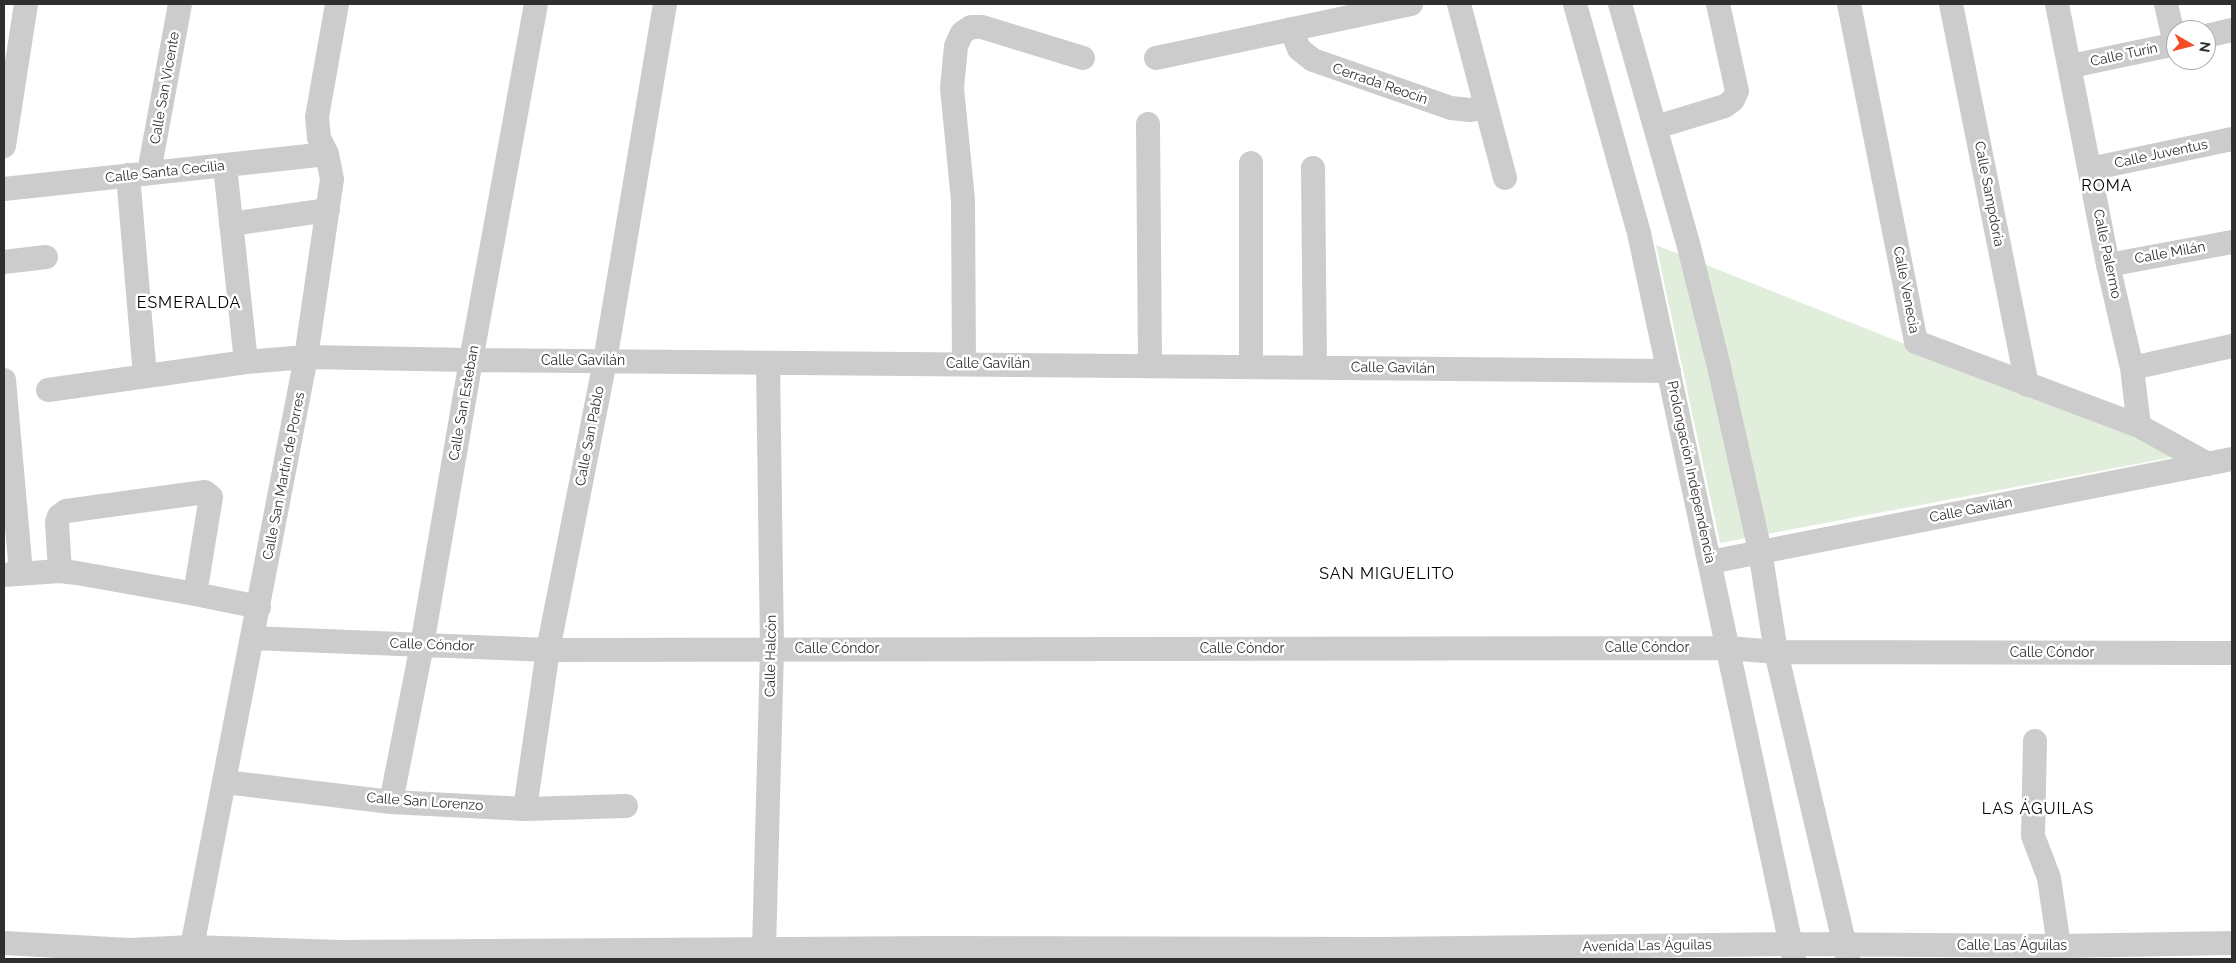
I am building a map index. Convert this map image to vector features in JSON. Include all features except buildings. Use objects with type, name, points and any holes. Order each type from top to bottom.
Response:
[{"type":"street","points":[[4,146],[26,4]]},
{"type":"street","name":"Calle San Vicente","points":[[145,376],[139,173],[180,4]]},
{"type":"street","name":"Calle San Martín de Porres","points":[[192,947],[306,357],[332,179],[327,154],[319,138],[317,118],[337,4]]},
{"type":"street","name":"Calle San Esteban","points":[[391,802],[422,645],[471,360],[536,4]]},
{"type":"street","name":"Calle San Pablo","points":[[525,809],[548,650],[604,361],[666,4]]},
{"type":"street","points":[[1156,58],[1411,4]]},
{"type":"street","points":[[1460,4],[1505,178]]},
{"type":"street","name":"Prolongación Independencia","points":[[1575,4],[1639,233],[1793,952]]},
{"type":"street","points":[[1620,4],[1656,126],[1719,367],[1760,551],[1776,652],[1847,952]]},
{"type":"street","points":[[1656,126],[1725,106],[1734,100],[1737,91],[1718,4]]},
{"type":"street","name":"Calle Venecia","points":[[1849,4],[1916,342],[2139,426]]},
{"type":"street","name":"Calle Sampdoria","points":[[1950,4],[2026,385]]},
{"type":"street","name":"Calle Palermo","points":[[2057,4],[2071,66],[2108,265],[2132,368],[2139,426]]},
{"type":"street","points":[[2166,4],[2170,20]]},
{"type":"street","points":[[964,364],[963,200],[952,88],[956,46],[962,33],[971,27],[982,27],[1083,58]]},
{"type":"street","name":"Cerrada Reocín","points":[[1291,29],[1299,49],[1314,60],[1451,108],[1470,110],[1486,107]]},
{"type":"street","points":[[2216,34],[2232,30]]},
{"type":"street","name":"Calle Turín","points":[[2071,66],[2166,46]]},
{"type":"street","points":[[1148,124],[1150,366]]},
{"type":"street","name":"Calle Juventus","points":[[2090,169],[2232,138]]},
{"type":"street","name":"Calle Santa Cecilia","points":[[4,189],[327,154]]},
{"type":"street","points":[[1251,163],[1251,367]]},
{"type":"street","points":[[225,166],[246,362]]},
{"type":"street","points":[[1313,168],[1315,367]]},
{"type":"street","points":[[230,224],[328,210]]},
{"type":"street","name":"Calle Milán","points":[[2108,265],[2232,242]]},
{"type":"street","points":[[4,262],[46,257]]},
{"type":"street","points":[[2132,368],[2232,346]]},
{"type":"street","name":"Calle Gavilán","points":[[48,390],[246,362],[306,357],[1669,371]]},
{"type":"street","name":"Calle Halcón","points":[[764,950],[772,650],[768,362]]},
{"type":"street","points":[[4,380],[20,561],[11,574]]},
{"type":"street","points":[[2139,426],[2208,464]]},
{"type":"street","name":"Calle Gavilán","points":[[1710,562],[2232,459]]},
{"type":"street","points":[[60,571],[58,522],[60,516],[66,511],[205,492],[211,497],[195,594]]},
{"type":"street","points":[[11,574],[60,571],[259,606]]},
{"type":"street","name":"Calle Cóndor","points":[[252,638],[548,650],[1728,648],[1776,652],[2232,653]]},
{"type":"street","points":[[2035,741],[2033,836],[2049,878],[2059,946]]},
{"type":"street","name":"Calle San Lorenzo","points":[[225,782],[391,802],[525,809],[626,806]]},
{"type":"street","name":"Avenida Las Águilas","points":[[4,943],[129,954],[192,947],[221,954],[339,956],[571,955],[764,950],[1111,954],[1793,952]]},
{"type":"street","name":"Calle Las Águilas","points":[[1793,952],[2232,944]]},
{"type":"green space","points":[[1656,245],[2184,455],[1720,543]]},
{"type":"district","name":"ROMA","points":[[2107,186]]},
{"type":"district","name":"ESMERALDA","points":[[189,303]]},
{"type":"district","name":"SAN MIGUELITO","points":[[1387,574]]},
{"type":"district","name":"LAS ÁGUILAS","points":[[2038,809]]}]
